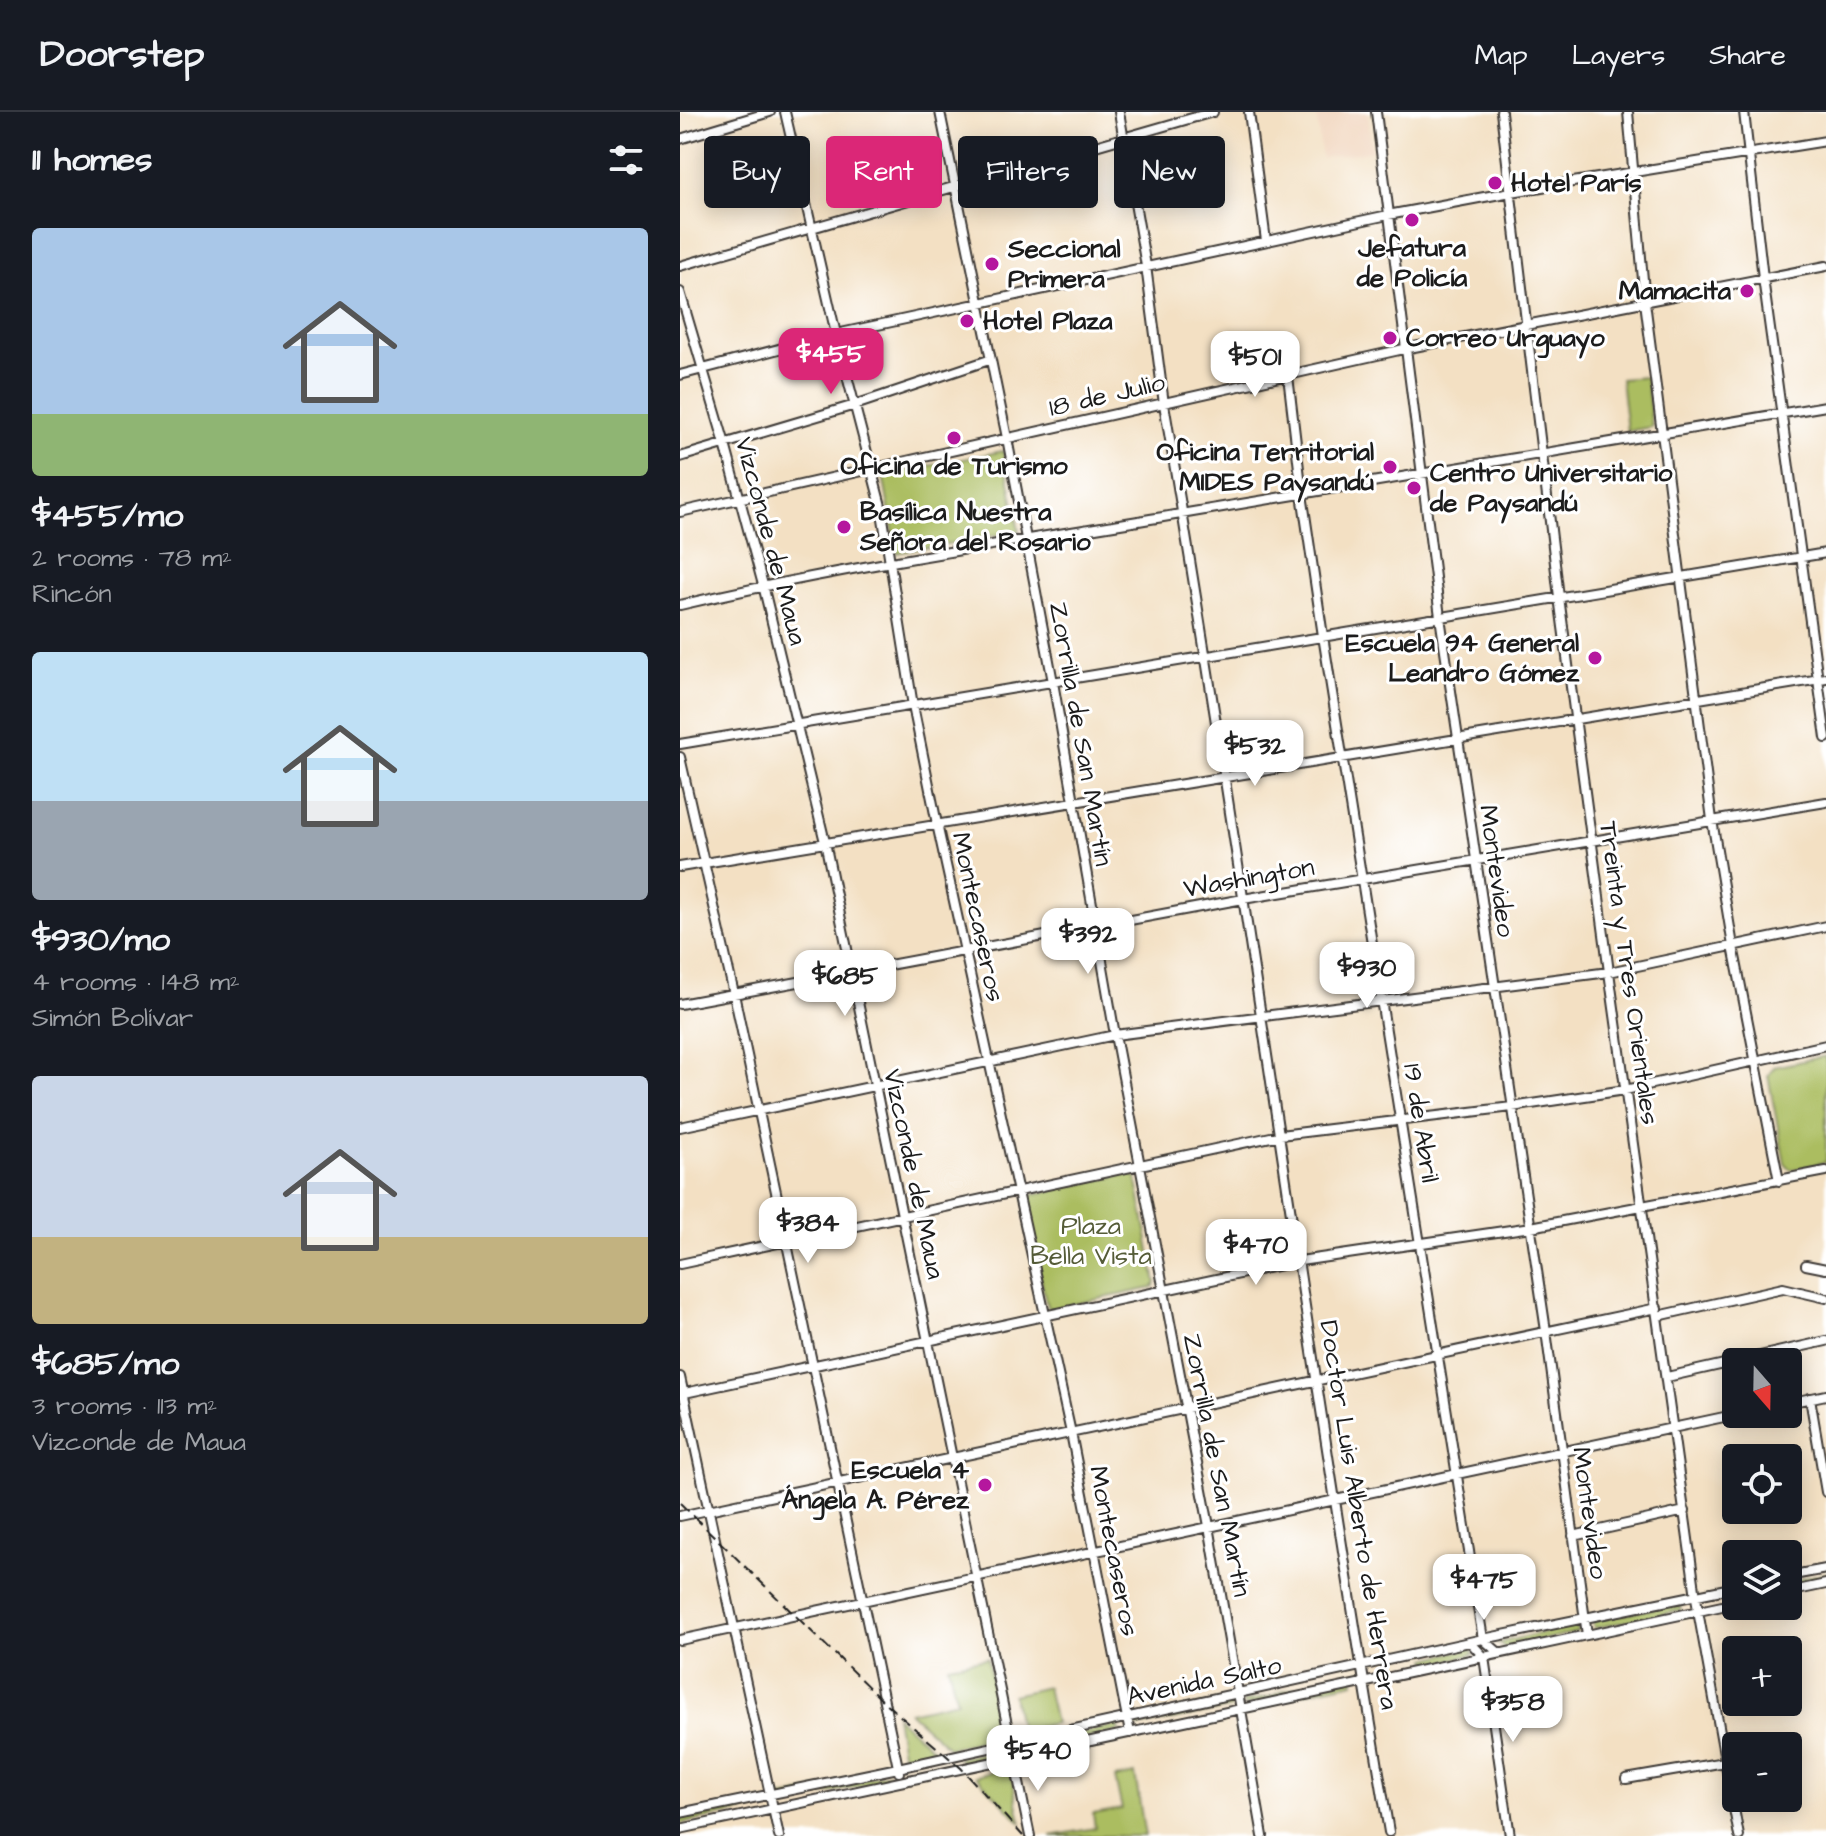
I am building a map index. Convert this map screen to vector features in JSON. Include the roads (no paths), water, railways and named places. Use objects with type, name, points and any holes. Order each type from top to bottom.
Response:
[{"type":"street","points":[[680,139],[770,112]]},
{"type":"street","name":"Montecaseros","points":[[785,112],[836,334],[888,539],[888,561],[913,706],[1016,1192],[1071,1433],[1130,1733]]},
{"type":"street","name":"Zorrilla de San Martín","points":[[940,112],[1053,682],[1072,801],[1209,1526],[1263,1836]]},
{"type":"street","name":"Doctor Luis Alberto de Herrera","points":[[1119,112],[1123,136]]},
{"type":"street","points":[[1123,136],[1213,112]]},
{"type":"street","points":[[1249,112],[1266,241]]},
{"type":"street","name":"Montevideo","points":[[1376,112],[1440,617],[1531,1227],[1587,1635]]},
{"type":"street","name":"Treinta y Tres Orientales","points":[[1501,112],[1591,841],[1698,1611],[1722,1745]]},
{"type":"street","points":[[1628,112],[1645,302],[1712,820],[1779,1181]]},
{"type":"street","points":[[1744,112],[1801,557],[1822,678],[1826,738]]},
{"type":"street","points":[[680,266],[1114,139]]},
{"type":"street","points":[[680,375],[836,334],[1388,215],[1634,171],[1826,141]]},
{"type":"street","name":"Doctor Luis Alberto de Herrera","points":[[1136,208],[1300,1261],[1334,1499],[1389,1832]]},
{"type":"street","name":"18 de Julio","points":[[680,512],[1404,349],[1826,266]]},
{"type":"street","name":"Vizconde de Maua","points":[[680,292],[763,585],[825,842],[1030,1836]]},
{"type":"street","points":[[680,457],[855,405],[989,360]]},
{"type":"street","name":"19 de Abril","points":[[1288,376],[1323,636],[1483,1639]]},
{"type":"street","points":[[680,605],[888,561],[1826,406]]},
{"type":"street","points":[[680,744],[1826,553]]},
{"type":"street","points":[[680,867],[1822,678]]},
{"type":"street","points":[[680,757],[734,994],[901,1780]]},
{"type":"street","name":"Washington","points":[[680,1004],[1243,899],[1826,802]]},
{"type":"street","points":[[680,1127],[1115,1035],[1609,972],[1826,926]]},
{"type":"street","points":[[680,1264],[1280,1135],[1625,1090],[1826,1045]]},
{"type":"street","points":[[682,1394],[1300,1261],[1531,1227],[1826,1171]]},
{"type":"street","points":[[1806,1265],[1826,1269]]},
{"type":"street","points":[[680,1516],[1546,1331],[1783,1288],[1826,1298]]},
{"type":"street","points":[[1667,1377],[1826,1341]]},
{"type":"street","points":[[680,1377],[779,1836]]},
{"type":"street","points":[[1802,1400],[1826,1395]]},
{"type":"street","points":[[1810,1398],[1826,1492]]},
{"type":"street","points":[[680,1640],[1722,1418]]},
{"type":"street","points":[[1573,1536],[1685,1511]]},
{"type":"street","points":[[1802,1573],[1826,1569]]},
{"type":"street","points":[[1802,1589],[1826,1584]]},
{"type":"street","name":"Avenida Salto","points":[[680,1813],[1722,1590]]},
{"type":"street","name":"Avenida Salto","points":[[680,1829],[1722,1606]]},
{"type":"street","points":[[1483,1639],[1499,1653]]},
{"type":"street","points":[[1470,1642],[1484,1657],[1510,1836]]},
{"type":"street","points":[[1421,1654],[1424,1671]]},
{"type":"street","points":[[1626,1779],[1722,1763]]},
{"type":"street","name":"Treinta y Tres Orientales","points":[[1734,1812],[1739,1836]]},
{"type":"railway","points":[[680,1503],[885,1703],[961,1768],[1023,1836]]},
{"type":"place","name":"Hotel París","points":[[1495,183]]},
{"type":"place","name":"Jefatura de Policía","points":[[1412,220]]},
{"type":"place","name":"Seccional Primera","points":[[992,264]]},
{"type":"place","name":"Mamacita","points":[[1747,291]]},
{"type":"place","name":"Hotel Plaza","points":[[967,321]]},
{"type":"place","name":"Correo Urguayo","points":[[1390,338]]},
{"type":"place","name":"Oficina de Turismo","points":[[954,438]]},
{"type":"place","name":"Oficina Territorial MIDES Paysandú","points":[[1390,467]]},
{"type":"place","name":"Centro Universitario de Paysandú","points":[[1414,488]]},
{"type":"place","name":"Basílica Nuestra Señora del Rosario","points":[[844,527]]},
{"type":"place","name":"Escuela 94 General Leandro Gómez","points":[[1595,658]]},
{"type":"place","name":"Escuela 4 Ángela A. Pérez","points":[[985,1485]]},
{"type":"park label","name":"Plaza Bella Vista","points":[[1091,1241]]}]
